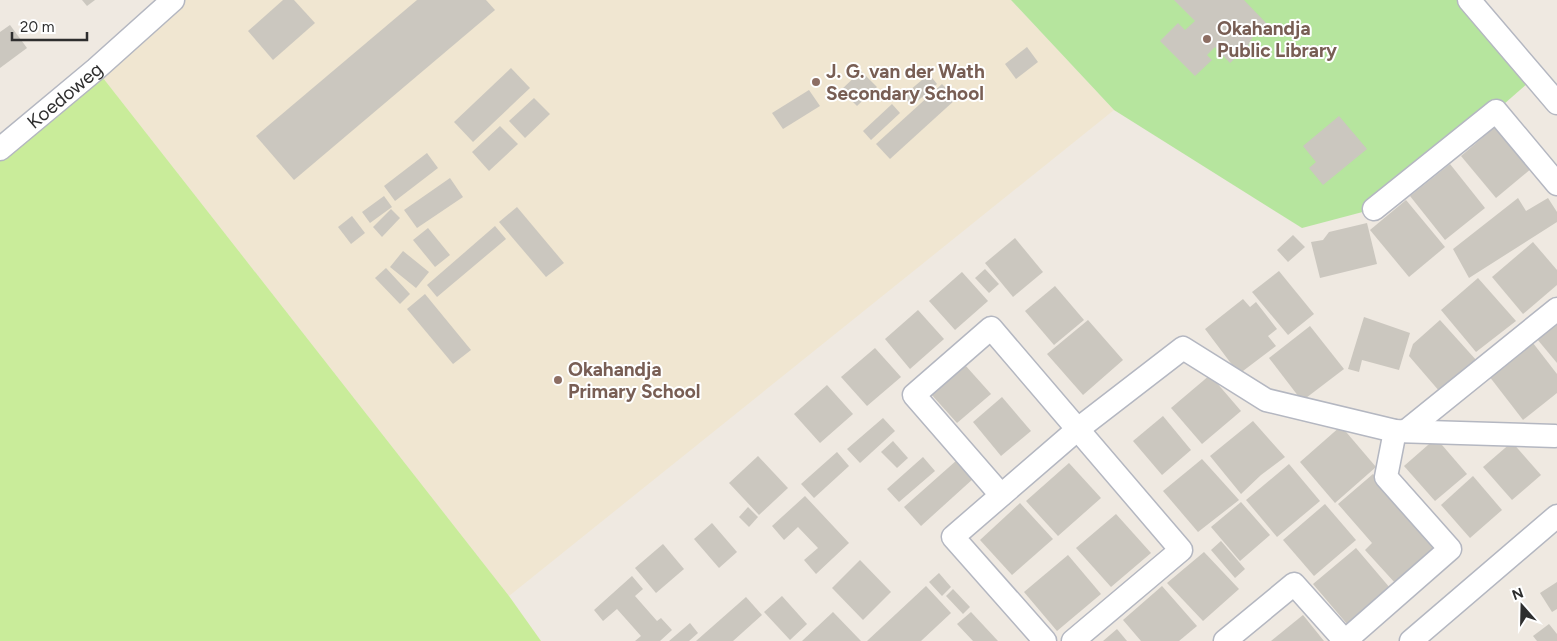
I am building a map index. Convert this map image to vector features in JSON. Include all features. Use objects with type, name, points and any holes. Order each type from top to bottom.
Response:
[{"type":"street","name":"Koedoweg","points":[[0,149],[96,69],[173,0]]},
{"type":"street","points":[[1469,0],[1557,102]]},
{"type":"street","points":[[1374,209],[1496,111],[1557,184]]},
{"type":"street","points":[[1225,641],[1294,584],[1345,641],[1450,549],[1386,477],[1400,431],[1557,309]]},
{"type":"street","points":[[1001,495],[914,395],[991,328],[1181,550],[1073,641]]},
{"type":"street","points":[[1045,641],[953,536],[1078,429],[1182,348],[1266,400],[1400,431],[1555,436]]},
{"type":"street","points":[[1411,641],[1557,516]]},
{"type":"shaded area","name":"Okahandja Primary School","points":[[173,0],[1011,0],[1114,110],[509,596],[96,69]]},
{"type":"green space","points":[[1011,0],[1469,0],[1535,77],[1496,111],[1374,209],[1302,228],[1114,110]]},
{"type":"green space","points":[[96,69],[509,596],[541,641],[0,641],[0,149]]},
{"type":"building","points":[[82,0],[95,0],[87,6]]},
{"type":"building","points":[[283,0],[294,0],[315,23],[273,60],[248,31]]},
{"type":"building","points":[[417,0],[486,0],[495,10],[294,180],[256,136]]},
{"type":"building","name":"Okahandja Public Library","points":[[1174,0],[1244,0],[1267,24],[1230,63],[1215,47],[1207,55],[1212,60],[1195,76],[1160,41],[1178,23],[1185,30],[1195,21]]},
{"type":"building","points":[[10,25],[27,48],[0,68],[0,32]]},
{"type":"building","points":[[1027,47],[1038,62],[1016,79],[1005,64]]},
{"type":"building","points":[[511,68],[530,88],[473,142],[454,122]]},
{"type":"building","points":[[861,71],[877,87],[857,106],[841,90]]},
{"type":"building","points":[[929,74],[937,84],[912,106],[903,96]]},
{"type":"building","points":[[942,84],[956,99],[890,159],[876,144]]},
{"type":"building","points":[[809,90],[820,106],[783,129],[772,113]]},
{"type":"building","points":[[534,98],[550,114],[525,138],[509,121]]},
{"type":"building","points":[[892,104],[900,113],[871,140],[863,131]]},
{"type":"building","points":[[1339,116],[1367,149],[1323,185],[1309,168],[1316,162],[1303,146]]},
{"type":"building","points":[[500,126],[518,144],[489,171],[472,152]]},
{"type":"building","points":[[1496,126],[1532,168],[1496,198],[1461,156]]},
{"type":"building","points":[[427,153],[438,168],[395,201],[384,186]]},
{"type":"building","points":[[1450,164],[1485,208],[1445,240],[1410,196]]},
{"type":"building","points":[[450,178],[463,197],[417,228],[404,210]]},
{"type":"building","points":[[384,196],[392,207],[370,223],[362,212]]},
{"type":"building","points":[[1518,198],[1526,211],[1548,198],[1557,212],[1557,222],[1469,278],[1453,249]]},
{"type":"building","points":[[1406,200],[1445,247],[1409,277],[1370,230]]},
{"type":"building","points":[[517,207],[564,263],[546,277],[499,222]]},
{"type":"building","points":[[391,209],[400,218],[382,237],[373,227]]},
{"type":"building","points":[[352,216],[365,233],[351,244],[338,227]]},
{"type":"building","points":[[1367,223],[1377,264],[1320,278],[1311,242],[1323,240],[1329,232]]},
{"type":"building","points":[[495,226],[506,239],[437,297],[427,285]]},
{"type":"building","points":[[428,228],[450,255],[435,267],[413,240]]},
{"type":"building","points":[[1293,235],[1305,247],[1288,262],[1277,250]]},
{"type":"building","points":[[1015,238],[1043,272],[1013,297],[985,263]]},
{"type":"building","points":[[1533,242],[1557,270],[1557,285],[1523,314],[1492,277]]},
{"type":"building","points":[[403,251],[429,272],[416,288],[390,267]]},
{"type":"building","points":[[386,268],[410,294],[400,304],[375,278]]},
{"type":"building","points":[[985,269],[999,284],[989,293],[975,278]]},
{"type":"building","points":[[1279,271],[1314,314],[1288,335],[1252,292]]},
{"type":"building","points":[[962,272],[988,301],[955,330],[929,301]]},
{"type":"building","points":[[1478,278],[1516,321],[1476,352],[1441,310]]},
{"type":"building","points":[[1055,286],[1084,320],[1054,345],[1025,311]]},
{"type":"building","points":[[425,294],[471,350],[453,364],[407,309]]},
{"type":"building","points":[[1243,299],[1250,307],[1256,302],[1277,329],[1268,336],[1276,346],[1239,374],[1205,329]]},
{"type":"building","points":[[918,310],[944,339],[910,369],[885,339]]},
{"type":"building","points":[[1364,317],[1410,333],[1399,370],[1362,360],[1359,372],[1348,369]]},
{"type":"building","points":[[1088,320],[1123,360],[1083,395],[1047,354]]},
{"type":"building","points":[[1440,320],[1477,361],[1440,392],[1409,356],[1413,344]]},
{"type":"building","points":[[1557,323],[1557,363],[1537,339]]},
{"type":"building","points":[[1310,326],[1344,369],[1302,401],[1269,358]]},
{"type":"building","points":[[1533,343],[1557,374],[1557,393],[1523,420],[1489,376]]},
{"type":"building","points":[[875,348],[901,377],[867,406],[841,377]]},
{"type":"building","points":[[965,365],[991,394],[957,423],[931,394]]},
{"type":"building","points":[[1210,375],[1241,411],[1202,444],[1171,408]]},
{"type":"building","points":[[827,385],[853,414],[820,443],[794,414]]},
{"type":"building","points":[[1002,397],[1031,431],[1001,456],[973,422]]},
{"type":"building","points":[[1163,416],[1191,450],[1162,475],[1133,441]]},
{"type":"building","points":[[883,418],[895,431],[860,463],[847,449]]},
{"type":"building","points":[[1253,421],[1285,457],[1261,475],[1241,494],[1210,456]]},
{"type":"building","points":[[1341,426],[1376,467],[1335,503],[1300,462]]},
{"type":"building","points":[[1436,438],[1467,474],[1435,501],[1404,466]]},
{"type":"building","points":[[893,441],[908,458],[897,468],[881,452]]},
{"type":"building","points":[[1512,442],[1541,475],[1512,500],[1483,467]]},
{"type":"building","points":[[837,452],[849,466],[814,498],[801,484]]},
{"type":"building","points":[[758,456],[788,488],[759,515],[729,483]]},
{"type":"building","points":[[923,457],[935,471],[899,502],[887,489]]},
{"type":"building","points":[[1202,459],[1239,500],[1198,532],[1163,491]]},
{"type":"building","points":[[957,460],[974,478],[921,526],[904,507]]},
{"type":"building","points":[[1069,463],[1101,498],[1058,536],[1026,501]]},
{"type":"building","points":[[1289,464],[1320,501],[1277,537],[1246,500]]},
{"type":"building","points":[[1373,474],[1438,547],[1396,584],[1365,550],[1372,543],[1338,504]]},
{"type":"building","points":[[1473,476],[1502,510],[1470,538],[1441,505]]},
{"type":"building","points":[[805,496],[849,543],[816,574],[804,560],[818,548],[798,527],[784,540],[772,526]]},
{"type":"building","points":[[1241,502],[1270,535],[1240,561],[1211,527]]},
{"type":"building","points":[[1020,503],[1053,539],[1012,575],[980,540]]},
{"type":"building","points":[[1325,504],[1356,540],[1314,576],[1283,540]]},
{"type":"building","points":[[748,507],[758,517],[749,527],[739,517]]},
{"type":"building","points":[[1116,514],[1151,553],[1111,587],[1076,548]]},
{"type":"building","points":[[712,523],[737,552],[719,568],[694,539]]},
{"type":"building","points":[[1221,541],[1245,569],[1235,578],[1211,550]]},
{"type":"building","points":[[663,544],[684,569],[656,593],[635,568]]},
{"type":"building","points":[[1356,548],[1390,588],[1347,624],[1313,584]]},
{"type":"building","points":[[1204,552],[1239,589],[1203,621],[1167,583]]},
{"type":"building","points":[[1068,555],[1101,594],[1057,631],[1024,592]]},
{"type":"building","points":[[860,560],[891,592],[863,620],[832,588]]},
{"type":"building","points":[[939,573],[951,587],[942,596],[929,582]]},
{"type":"building","points":[[632,576],[643,589],[635,596],[657,621],[661,618],[672,630],[660,641],[635,641],[641,636],[617,609],[603,621],[594,610]]},
{"type":"building","points":[[1557,582],[1557,609],[1552,612],[1540,593]]},
{"type":"building","points":[[926,586],[951,613],[921,641],[867,641]]},
{"type":"building","points":[[1162,586],[1197,626],[1179,641],[1141,641],[1123,620]]},
{"type":"building","points":[[953,589],[970,607],[963,614],[946,596]]},
{"type":"building","points":[[782,596],[807,624],[790,640],[764,612]]},
{"type":"building","points":[[746,597],[762,615],[733,641],[696,641]]},
{"type":"building","points":[[833,612],[861,641],[802,641]]},
{"type":"building","points":[[971,612],[998,641],[973,641],[957,624]]},
{"type":"building","points":[[1303,615],[1324,641],[1271,641]]},
{"type":"building","points":[[690,623],[698,633],[689,641],[669,641]]},
{"type":"building","points":[[1549,624],[1557,634],[1557,641],[1537,641],[1533,636]]},
{"type":"building","points":[[1117,629],[1127,641],[1103,641]]},
{"type":"place","name":"Okahandja Public Library","points":[[1207,39]]},
{"type":"place","name":"J. G. van der Wath Secondary School","points":[[816,82]]},
{"type":"place","name":"Okahandja Primary School","points":[[558,380]]}]
